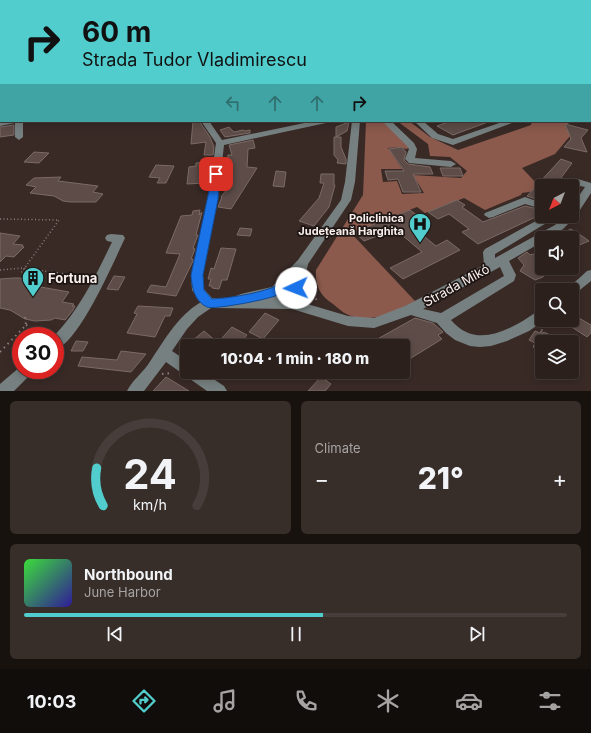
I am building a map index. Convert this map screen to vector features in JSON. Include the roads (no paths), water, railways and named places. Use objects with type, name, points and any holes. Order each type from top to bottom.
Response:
[{"type":"street","points":[[0,124],[10,122]]},
{"type":"street","points":[[19,122],[19,137]]},
{"type":"street","points":[[135,391],[151,372],[188,318],[209,303],[198,290],[197,275],[213,199],[220,143],[206,122]]},
{"type":"street","points":[[220,143],[321,122]]},
{"type":"street","points":[[326,315],[315,307],[287,295],[301,268],[346,200],[350,182],[356,122]]},
{"type":"street","points":[[387,122],[412,145],[410,159],[412,161],[451,164]]},
{"type":"street","points":[[420,122],[435,136],[440,139],[453,142],[510,122]]},
{"type":"street","points":[[579,183],[591,186]]},
{"type":"street","name":"Strada Mikó","points":[[579,203],[591,186]]},
{"type":"street","points":[[489,215],[525,200],[535,204]]},
{"type":"street","points":[[490,266],[489,252],[541,223]]},
{"type":"street","name":"Strada Mikó","points":[[209,303],[287,295],[326,315],[348,321],[374,323],[410,310],[502,260],[559,227],[563,223]]},
{"type":"street","points":[[64,333],[74,320],[99,279],[119,238],[111,238]]},
{"type":"street","name":"Strada Mikó","points":[[410,310],[442,319],[510,278],[510,275],[502,260]]},
{"type":"street","points":[[579,284],[591,274]]},
{"type":"street","points":[[442,319],[453,333],[474,341],[491,341],[513,333],[535,319]]},
{"type":"street","points":[[164,353],[180,364]]},
{"type":"street","points":[[3,391],[16,379]]},
{"type":"street","points":[[201,379],[219,391]]},
{"type":"place","name":"Policlinica Județeană Harghita","points":[[420,244]]},
{"type":"place","name":"Fortuna","points":[[33,298]]}]
